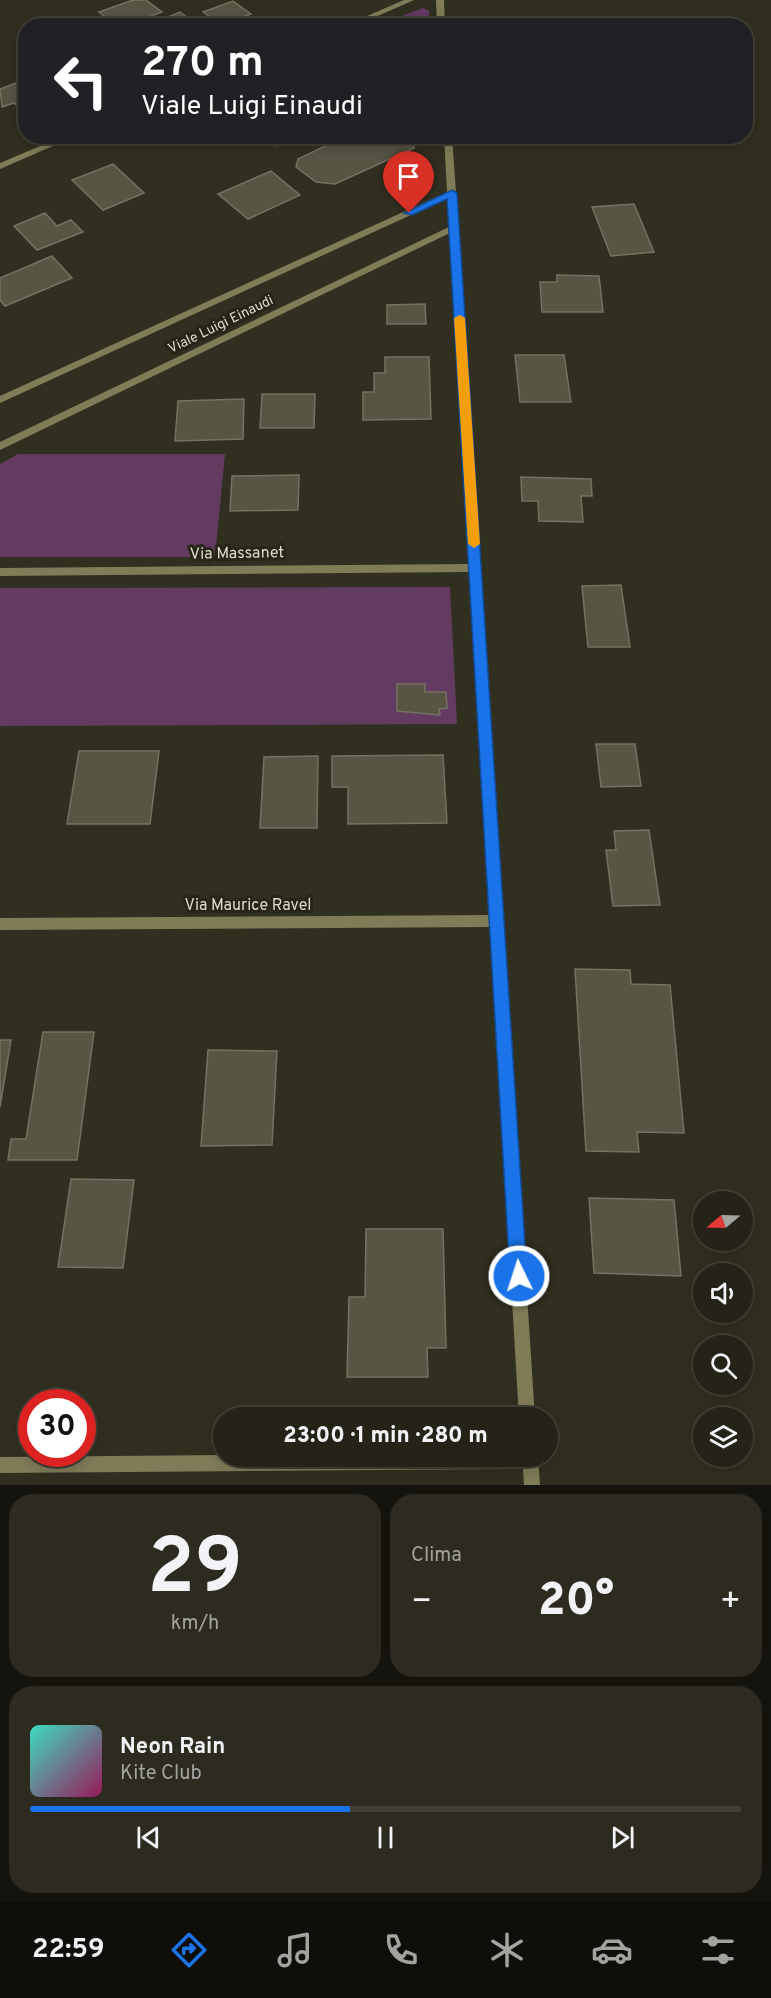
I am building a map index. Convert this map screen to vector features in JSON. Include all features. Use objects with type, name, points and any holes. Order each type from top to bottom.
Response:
[{"type":"street","points":[[366,18],[410,0]]},
{"type":"street","points":[[440,0],[441,18]]},
{"type":"street","points":[[0,166],[53,144]]},
{"type":"street","points":[[449,144],[526,1407]]},
{"type":"street","name":"Viale Luigi Einaudi","points":[[0,400],[452,193]]},
{"type":"street","name":"Viale Luigi Einaudi","points":[[0,446],[454,228]]},
{"type":"street","name":"Via Massanet","points":[[0,572],[475,568]]},
{"type":"street","name":"Via Maurice Ravel","points":[[0,924],[497,921]]},
{"type":"street","points":[[0,1465],[213,1463]]},
{"type":"street","points":[[531,1467],[532,1485]]},
{"type":"shaded area","points":[[423,8],[429,11],[429,18],[397,18]]},
{"type":"shaded area","points":[[18,454],[225,454],[215,557],[0,557],[0,464]]},
{"type":"shaded area","points":[[450,587],[457,724],[0,726],[0,588]],"holes":[[[397,684],[424,684],[425,692],[446,692],[447,708],[439,709],[440,714],[397,711]]]},
{"type":"building","points":[[133,0],[146,0],[162,12],[146,18],[106,18],[99,12]]},
{"type":"building","points":[[233,1],[251,14],[240,18],[211,18],[203,12]]},
{"type":"building","points":[[180,12],[188,18],[166,18]]},
{"type":"building","points":[[18,82],[18,106],[14,103],[2,107],[0,89]]},
{"type":"building","points":[[329,144],[413,144],[414,148],[335,184],[316,182],[296,167],[298,159]]},
{"type":"building","points":[[113,164],[144,193],[103,210],[72,180]]},
{"type":"building","points":[[271,171],[300,195],[248,219],[218,194]]},
{"type":"building","points":[[634,204],[654,252],[611,256],[592,207]]},
{"type":"building","points":[[45,213],[57,226],[71,220],[83,232],[37,250],[14,226]]},
{"type":"building","points":[[52,256],[72,278],[5,306],[0,300],[0,278]]},
{"type":"building","points":[[557,275],[599,276],[603,312],[542,312],[540,282],[557,282]]},
{"type":"building","points":[[425,304],[426,324],[387,324],[387,305]]},
{"type":"building","points":[[515,355],[564,355],[571,402],[520,402]]},
{"type":"building","points":[[385,357],[429,357],[431,419],[363,420],[363,392],[374,392],[374,373],[385,373]]},
{"type":"building","points":[[262,394],[315,394],[314,428],[260,428]]},
{"type":"building","points":[[244,399],[243,439],[175,441],[178,401]]},
{"type":"building","points":[[299,475],[298,510],[230,511],[232,476]]},
{"type":"building","points":[[521,477],[591,479],[592,496],[581,496],[583,522],[539,521],[538,501],[522,501]]},
{"type":"building","points":[[621,585],[630,647],[588,647],[582,586]]},
{"type":"building","points":[[397,684],[425,684],[425,692],[446,692],[447,708],[439,709],[440,715],[397,711]]},
{"type":"building","points":[[596,744],[635,744],[641,786],[601,787]]},
{"type":"building","points":[[79,751],[159,751],[150,824],[67,824]]},
{"type":"building","points":[[443,755],[447,823],[348,824],[348,787],[332,787],[332,756]]},
{"type":"building","points":[[318,756],[317,828],[260,828],[264,757]]},
{"type":"building","points":[[649,830],[660,905],[613,906],[606,850],[616,850],[614,831]]},
{"type":"building","points":[[575,969],[630,970],[631,984],[670,985],[684,1133],[637,1132],[639,1152],[586,1151]]},
{"type":"building","points":[[43,1032],[94,1032],[77,1160],[8,1160],[11,1139],[26,1139]]},
{"type":"building","points":[[0,1040],[11,1040],[0,1107]]},
{"type":"building","points":[[208,1050],[277,1051],[272,1145],[201,1146]]},
{"type":"building","points":[[71,1179],[134,1180],[123,1268],[58,1267]]},
{"type":"building","points":[[589,1198],[674,1200],[681,1276],[594,1273]]},
{"type":"building","points":[[366,1229],[443,1229],[446,1348],[427,1348],[428,1377],[347,1377],[349,1297],[365,1297]]},
{"type":"slow traffic","points":[[460,318],[474,544]]},
{"type":"route","points":[[409,213],[452,193],[519,1276]]}]
